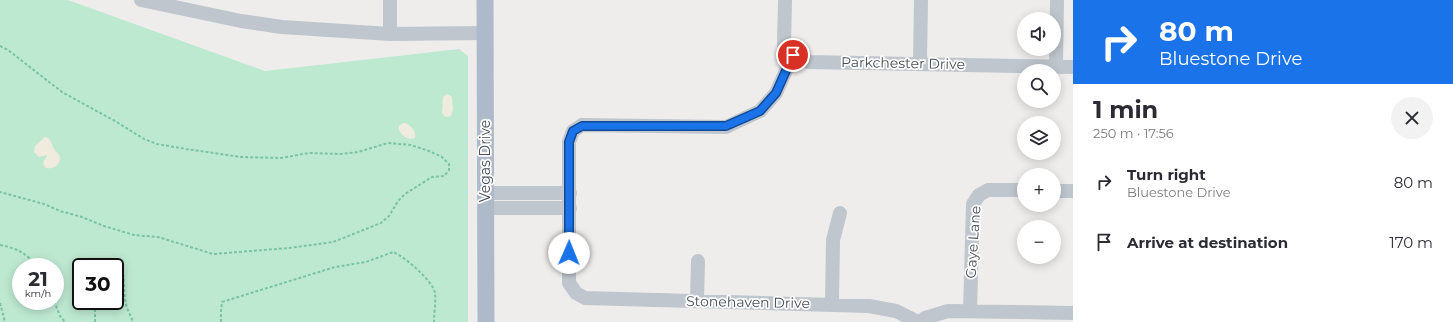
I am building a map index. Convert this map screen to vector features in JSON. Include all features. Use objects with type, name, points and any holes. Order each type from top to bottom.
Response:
[{"type":"main road","name":"Vegas Drive","points":[[485,0],[486,322]]},
{"type":"street","points":[[141,0],[241,21],[282,27],[390,34],[485,33]]},
{"type":"street","points":[[390,0],[390,34]]},
{"type":"street","points":[[485,200],[570,208],[569,142],[573,131],[582,126],[726,126],[760,111],[776,93],[793,55],[788,51],[784,44],[785,0]]},
{"type":"street","points":[[920,63],[921,0]]},
{"type":"street","points":[[1056,64],[1058,0]]},
{"type":"street","name":"Parkchester Drive","points":[[793,55],[808,62],[1017,66]]},
{"type":"street","name":"Parkchester Drive","points":[[1061,67],[1073,67]]},
{"type":"street","name":"Gaye Lane","points":[[970,311],[973,204],[979,195],[988,190],[1017,190]]},
{"type":"street","points":[[1061,191],[1073,191]]},
{"type":"street","points":[[485,200],[570,193]]},
{"type":"street","name":"Stonehaven Drive","points":[[570,208],[569,283],[576,293],[585,298],[869,306],[896,311],[920,322],[925,318],[948,311],[1073,313]]},
{"type":"street","points":[[832,304],[833,240],[840,214]]},
{"type":"street","points":[[697,301],[698,261]]},
{"type":"path","points":[[0,46],[8,50],[62,92],[144,139],[157,144],[241,157],[273,158],[309,153],[340,154],[358,152],[388,143],[411,145],[442,157],[449,164],[449,170],[444,176],[428,179],[405,194],[398,201],[389,216],[381,223],[363,231],[332,242],[289,248],[213,254],[158,237],[134,235],[13,194],[0,192]]},
{"type":"path","points":[[0,245],[15,248],[29,258]]},
{"type":"path","points":[[221,322],[220,311],[222,302],[335,267],[366,262],[393,252],[399,254],[430,282],[435,292],[434,322]]},
{"type":"path","points":[[124,288],[126,304],[133,322]]},
{"type":"path","points":[[0,303],[6,322]]},
{"type":"path","points":[[58,310],[65,322]]},
{"type":"path","points":[[94,322],[95,310]]},
{"type":"green space","points":[[0,0],[68,0],[265,71],[459,49],[468,56],[468,322],[0,322]]},
{"type":"sand","points":[[447,94],[452,97],[453,109],[451,116],[446,117],[442,113],[443,97]]},
{"type":"sand","points":[[403,123],[408,124],[412,128],[415,133],[415,138],[410,139],[400,133],[399,126]]},
{"type":"sand","points":[[45,137],[50,141],[60,158],[59,163],[52,168],[46,168],[43,164],[47,155],[39,157],[34,152],[35,146]]},
{"type":"route","points":[[569,253],[569,142],[573,131],[582,126],[726,126],[760,111],[776,93],[793,55]]}]
